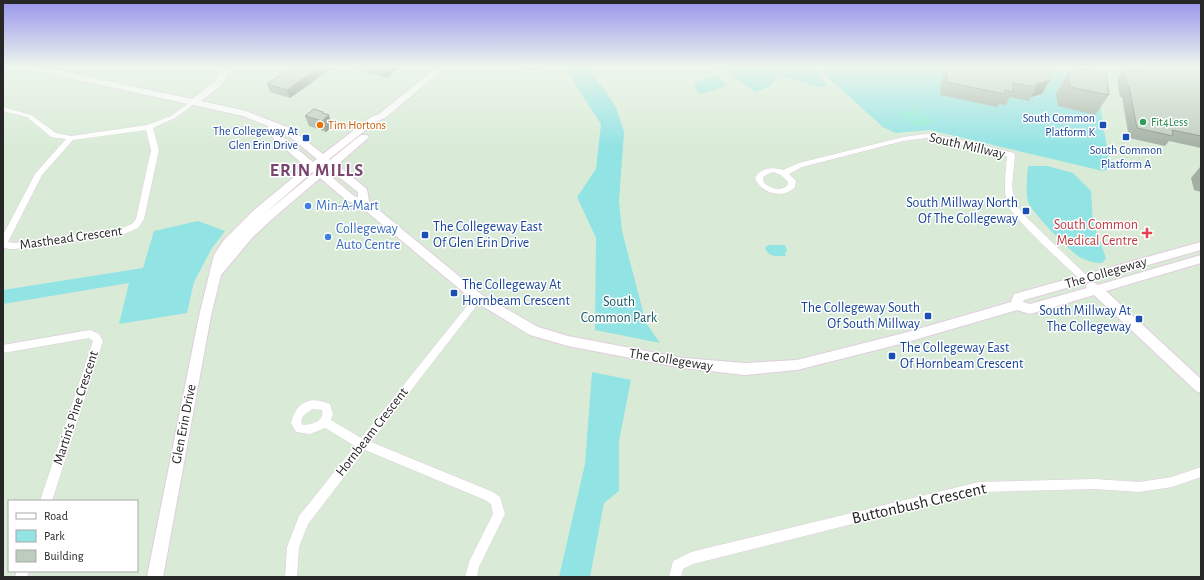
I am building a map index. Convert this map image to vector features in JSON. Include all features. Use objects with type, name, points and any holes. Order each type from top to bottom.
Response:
[{"type":"street","name":"The Collegeway","points":[[157,94],[240,112],[287,130],[363,191],[364,203]]},
{"type":"street","points":[[3,109],[29,116],[54,135],[71,138],[149,127],[173,117],[204,94]]},
{"type":"street","name":"Glen Erin Drive","points":[[155,577],[205,316],[217,273],[248,235],[317,170],[380,123],[382,116],[409,94]]},
{"type":"street","name":"The Collegeway","points":[[272,125],[276,136],[350,198],[364,203],[478,298],[517,322],[534,331],[552,337],[683,363],[745,369],[771,368],[820,360],[904,338],[1017,305],[1030,309],[1201,260]]},
{"type":"street","name":"Masthead Crescent","points":[[71,138],[45,167],[35,182],[4,241],[5,244],[15,246],[124,231],[137,225],[140,220],[155,154],[155,147],[149,127]]},
{"type":"street","name":"South Millway","points":[[784,173],[798,165],[903,139],[926,136],[1011,155],[1008,186],[1011,204],[1021,217],[1201,387]]},
{"type":"street","name":"The Collegeway","points":[[1017,305],[1018,297],[1201,246]]},
{"type":"street","name":"Hornbeam Crescent","points":[[291,577],[293,547],[303,520],[478,298]]},
{"type":"street","name":"Martin's Pine Crescent","points":[[3,349],[90,334],[96,337],[98,341],[46,500]]},
{"type":"street","points":[[324,422],[362,444],[489,496],[496,501],[499,514],[473,566],[471,577]]},
{"type":"street","name":"Buttonbush Crescent","points":[[675,577],[676,565],[691,558],[979,487],[1096,484],[1139,487],[1172,482],[1201,472]]},
{"type":"green space","name":"South Common Park","points":[[582,94],[607,94],[616,107],[624,132],[619,201],[622,231],[646,323],[660,343],[595,330],[596,238],[577,197],[596,169],[601,124]]},
{"type":"green space","points":[[846,94],[1098,94],[1110,168],[1103,171],[930,130],[895,133],[883,127]]},
{"type":"green space","points":[[1028,166],[1047,166],[1073,173],[1091,191],[1093,223],[1106,258],[1102,263],[1096,263],[1081,258],[1053,233],[1038,217],[1029,204],[1027,196]]},
{"type":"green space","points":[[198,221],[225,231],[212,248],[194,282],[187,313],[119,324],[129,283],[3,304],[3,290],[143,268],[154,231]]},
{"type":"green space","points":[[768,245],[785,245],[787,251],[785,253],[786,256],[771,255],[765,248]]},
{"type":"green space","points":[[592,372],[631,380],[619,441],[619,491],[604,503],[590,577],[559,577],[585,464]]},
{"type":"shaded area","points":[[918,108],[925,114],[905,119],[898,113]]},
{"type":"shaded area","points":[[928,116],[935,122],[915,127],[907,121]]},
{"type":"building","points":[[1130,94],[1201,94],[1201,136],[1172,130],[1173,136],[1137,128]]},
{"type":"building","points":[[314,109],[329,115],[322,121],[305,116]]},
{"type":"place","name":"Fit4Less","points":[[1143,122]]},
{"type":"place","name":"Tim Hortons","points":[[320,125]]},
{"type":"place","name":"South Common Platform K","points":[[1103,125]]},
{"type":"place","name":"South Common Platform A","points":[[1126,137]]},
{"type":"place","name":"The Collegeway At Glen Erin Drive","points":[[306,138]]},
{"type":"place","name":"Min-A-Mart","points":[[308,206]]},
{"type":"place","name":"South Millway North Of The Collegeway","points":[[1026,211]]},
{"type":"place","name":"South Common Medical Centre","points":[[1147,233]]},
{"type":"place","name":"The Collegeway East Of Glen Erin Drive","points":[[425,235]]},
{"type":"place","name":"Collegeway Auto Centre","points":[[328,237]]},
{"type":"place","name":"The Collegeway At Hornbeam Crescent","points":[[454,293]]},
{"type":"place","name":"The Collegeway South Of South Millway","points":[[928,316]]},
{"type":"place","name":"South Millway At The Collegeway","points":[[1139,319]]},
{"type":"place","name":"The Collegeway East Of Hornbeam Crescent","points":[[892,356]]},
{"type":"district","name":"ERIN MILLS","points":[[317,171]]}]
